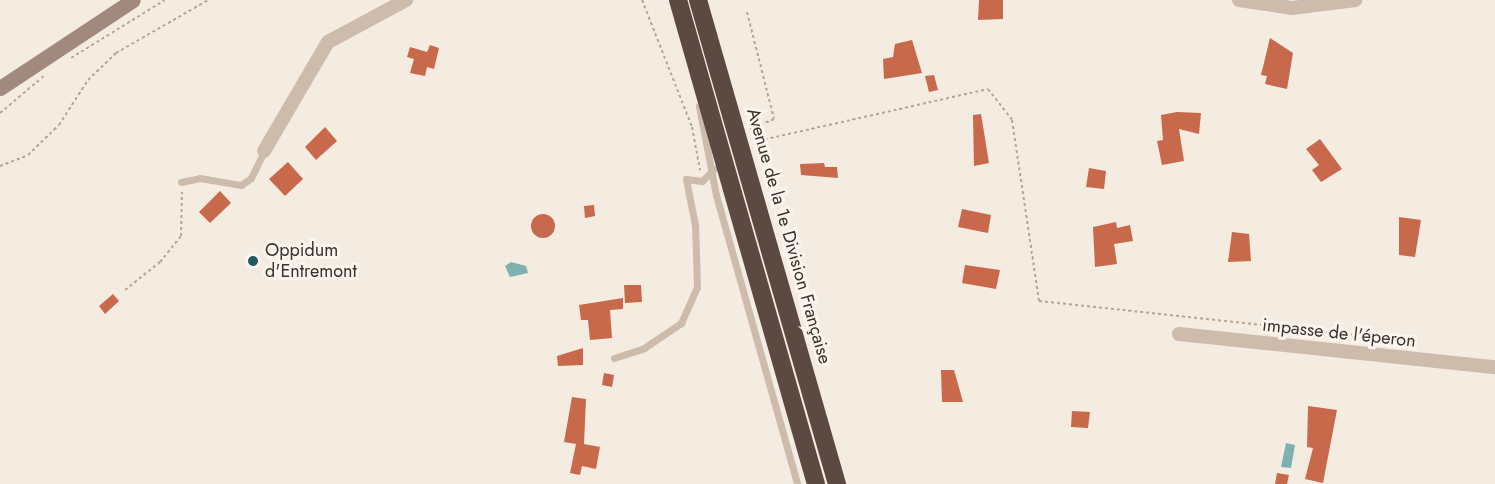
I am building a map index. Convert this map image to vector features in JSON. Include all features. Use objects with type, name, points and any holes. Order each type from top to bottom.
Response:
[{"type":"highway","points":[[678,0],[816,484]]},
{"type":"highway","name":"Avenue de la 1e Division Française","points":[[698,0],[740,139],[837,484]]},
{"type":"main road","points":[[0,79],[117,0]]},
{"type":"main road","points":[[0,88],[58,58],[133,0]]},
{"type":"street","points":[[264,151],[328,42],[406,0]]},
{"type":"street","points":[[1239,0],[1292,8],[1355,0]]},
{"type":"street","name":"impasse de l'éperon","points":[[1179,334],[1495,367]]},
{"type":"lane","points":[[685,21],[715,167],[716,195],[797,484]]},
{"type":"lane","points":[[182,182],[200,177],[240,185],[251,178],[264,151]]},
{"type":"lane","points":[[614,358],[644,348],[681,323],[697,287],[695,225],[686,178],[702,181],[715,167]]},
{"type":"path","points":[[58,58],[165,0]]},
{"type":"path","points":[[0,166],[28,155],[52,132],[88,80],[116,53],[208,0]]},
{"type":"path","points":[[642,0],[692,127],[702,181]]},
{"type":"path","points":[[740,139],[774,118],[747,12]]},
{"type":"path","points":[[0,113],[54,69]]},
{"type":"path","points":[[740,139],[988,89],[1003,102],[1015,130],[1039,301],[1357,335]]},
{"type":"path","points":[[124,290],[181,236],[182,182]]},
{"type":"water","points":[[511,262],[526,266],[528,273],[510,277],[505,266]]},
{"type":"water","points":[[1286,443],[1295,445],[1291,468],[1281,467]]},
{"type":"building","points":[[979,0],[1003,0],[1003,19],[978,20]]},
{"type":"building","points":[[1270,38],[1293,53],[1287,89],[1265,84],[1267,76],[1261,75]]},
{"type":"building","points":[[912,40],[922,73],[884,79],[883,59],[893,57],[895,44]]},
{"type":"building","points":[[430,45],[439,48],[434,69],[427,67],[425,76],[410,73],[414,59],[407,57],[410,47],[427,52]]},
{"type":"building","points":[[934,75],[938,90],[929,92],[925,76]]},
{"type":"building","points":[[1177,112],[1201,113],[1199,134],[1179,129],[1184,161],[1162,165],[1157,141],[1163,140],[1161,115]]},
{"type":"building","points":[[981,114],[989,163],[974,166],[973,115]]},
{"type":"building","points":[[325,127],[337,141],[316,160],[305,147]]},
{"type":"building","points":[[1320,139],[1342,169],[1321,182],[1312,170],[1319,165],[1306,149]]},
{"type":"building","points":[[288,162],[303,179],[285,196],[269,179]]},
{"type":"building","points":[[824,163],[825,167],[837,167],[838,178],[801,175],[800,164]]},
{"type":"building","points":[[1089,168],[1106,171],[1104,189],[1086,187]]},
{"type":"building","points":[[220,191],[231,203],[210,223],[199,212]]},
{"type":"building","points":[[594,205],[595,216],[585,218],[584,206]]},
{"type":"building","points":[[962,209],[991,215],[988,233],[958,227]]},
{"type":"building","points":[[543,214],[551,218],[555,226],[551,234],[543,238],[535,234],[531,226],[535,218]]},
{"type":"building","points":[[1399,217],[1421,220],[1415,257],[1399,255]]},
{"type":"building","points":[[1116,222],[1117,228],[1130,225],[1133,241],[1114,244],[1117,264],[1095,267],[1093,227]]},
{"type":"building","points":[[1232,232],[1249,234],[1251,261],[1228,262]]},
{"type":"building","points":[[965,265],[1000,270],[996,289],[962,283]]},
{"type":"building","points":[[624,285],[641,285],[642,302],[625,303]]},
{"type":"building","points":[[113,294],[119,301],[105,314],[99,306]]},
{"type":"building","points":[[623,298],[623,309],[610,310],[612,338],[590,340],[588,320],[581,320],[579,305]]},
{"type":"building","points":[[583,348],[583,365],[558,366],[557,356]]},
{"type":"building","points":[[941,370],[954,370],[963,402],[942,402]]},
{"type":"building","points":[[604,373],[614,375],[612,387],[602,385]]},
{"type":"building","points":[[572,397],[586,399],[584,444],[600,447],[596,469],[582,466],[580,475],[570,473],[576,444],[564,442]]},
{"type":"building","points":[[1308,406],[1337,410],[1323,483],[1305,479],[1313,448],[1307,447]]},
{"type":"building","points":[[1072,411],[1090,412],[1088,428],[1071,427]]},
{"type":"building","points":[[1277,473],[1289,475],[1287,484],[1275,484]]},
{"type":"place","name":"Oppidum d'Entremont","points":[[253,261]]}]
